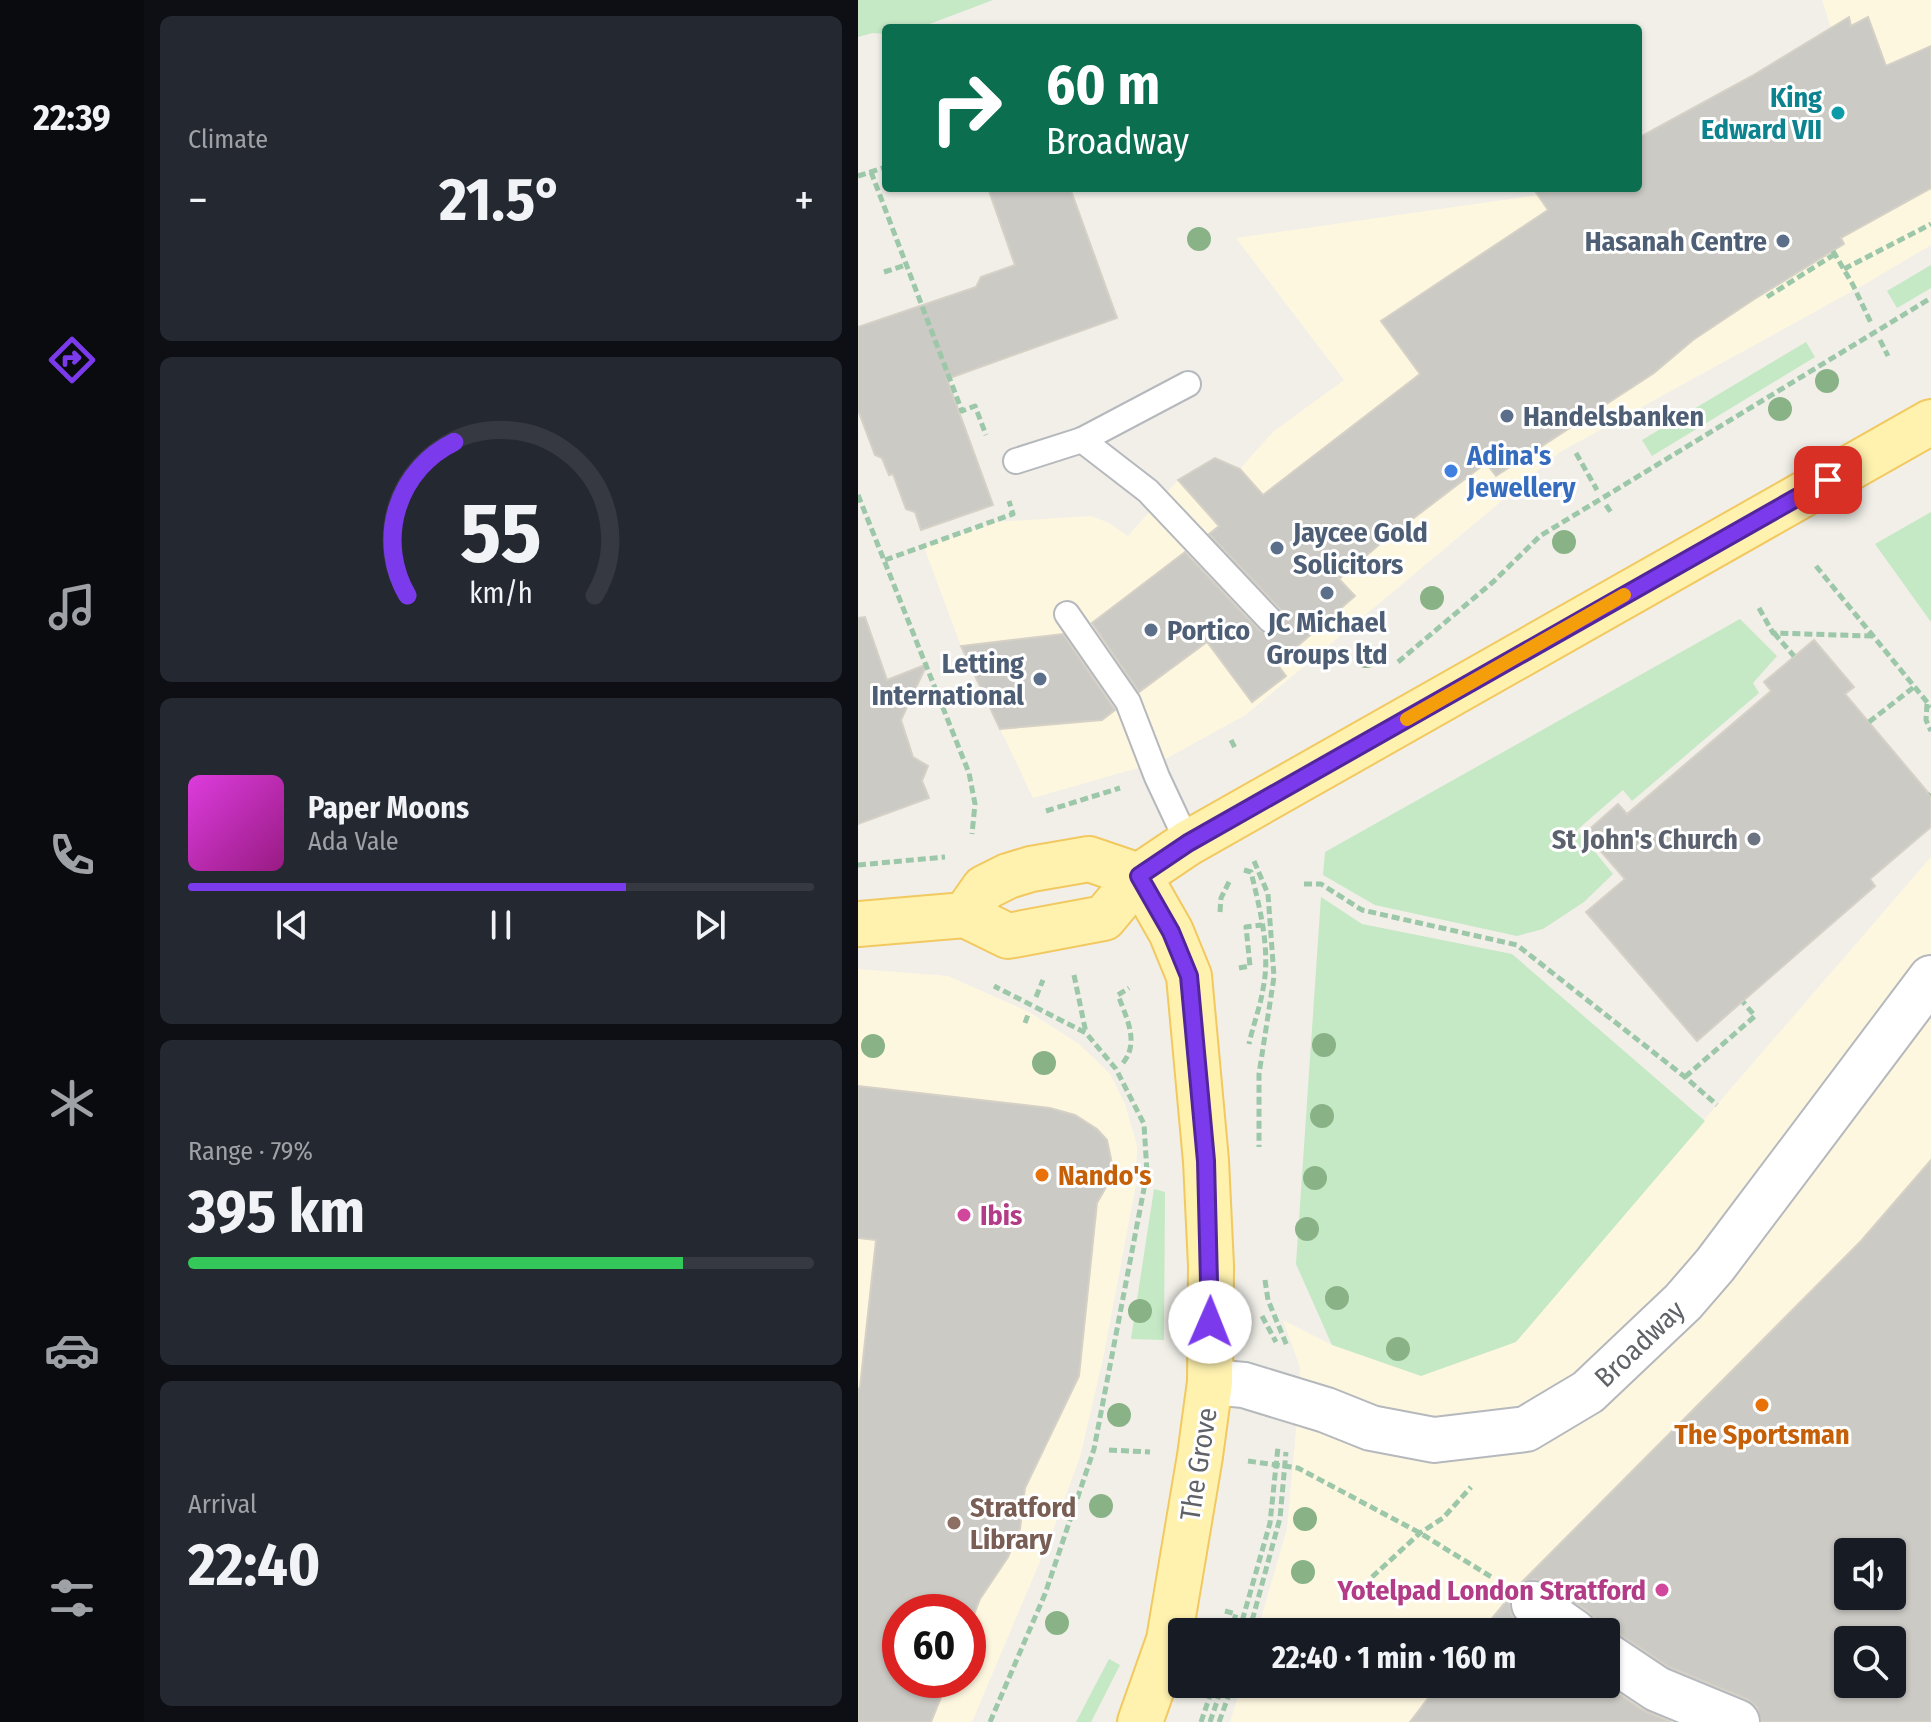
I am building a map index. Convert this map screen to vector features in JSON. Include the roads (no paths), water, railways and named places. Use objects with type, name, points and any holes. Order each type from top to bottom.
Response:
[{"type":"main road","points":[[858,924],[965,915],[1008,936],[1104,918],[1139,876],[1188,843],[1931,422]]},
{"type":"main road","points":[[965,915],[984,888],[1031,869],[1089,859],[1139,876]]},
{"type":"main road","name":"The Grove","points":[[1139,876],[1171,932],[1189,976],[1206,1161],[1211,1266],[1210,1382],[1200,1456],[1169,1640],[1140,1722]]},
{"type":"street","name":"Broadway","points":[[1210,1382],[1244,1385],[1326,1410],[1371,1428],[1434,1440],[1526,1429],[1588,1392],[1683,1302],[1725,1253],[1931,978]]},
{"type":"street","points":[[1534,1604],[1554,1618]]},
{"type":"street","points":[[1620,1664],[1657,1689],[1737,1722]]},
{"type":"lane","points":[[1008,465],[1082,440],[1188,384]]},
{"type":"lane","points":[[1082,440],[1148,491],[1270,620]]},
{"type":"lane","points":[[1067,614],[1128,702],[1157,777],[1188,843]]},
{"type":"place","name":"King Edward VII","points":[[1838,113]]},
{"type":"place","name":"Hasanah Centre","points":[[1783,241]]},
{"type":"place","name":"Handelsbanken","points":[[1507,416]]},
{"type":"place","name":"Adina's Jewellery","points":[[1451,471]]},
{"type":"place","name":"Jaycee Gold Solicitors","points":[[1277,548]]},
{"type":"place","name":"JC Michael Groups ltd","points":[[1327,593]]},
{"type":"place","name":"Portico","points":[[1151,630]]},
{"type":"place","name":"Letting International","points":[[1040,679]]},
{"type":"place","name":"St John's Church","points":[[1754,839]]},
{"type":"place","name":"Nando's","points":[[1042,1175]]},
{"type":"place","name":"Ibis","points":[[964,1215]]},
{"type":"place","name":"The Sportsman","points":[[1762,1405]]},
{"type":"place","name":"Stratford Library","points":[[954,1523]]},
{"type":"place","name":"Yotelpad London Stratford","points":[[1662,1590]]}]
